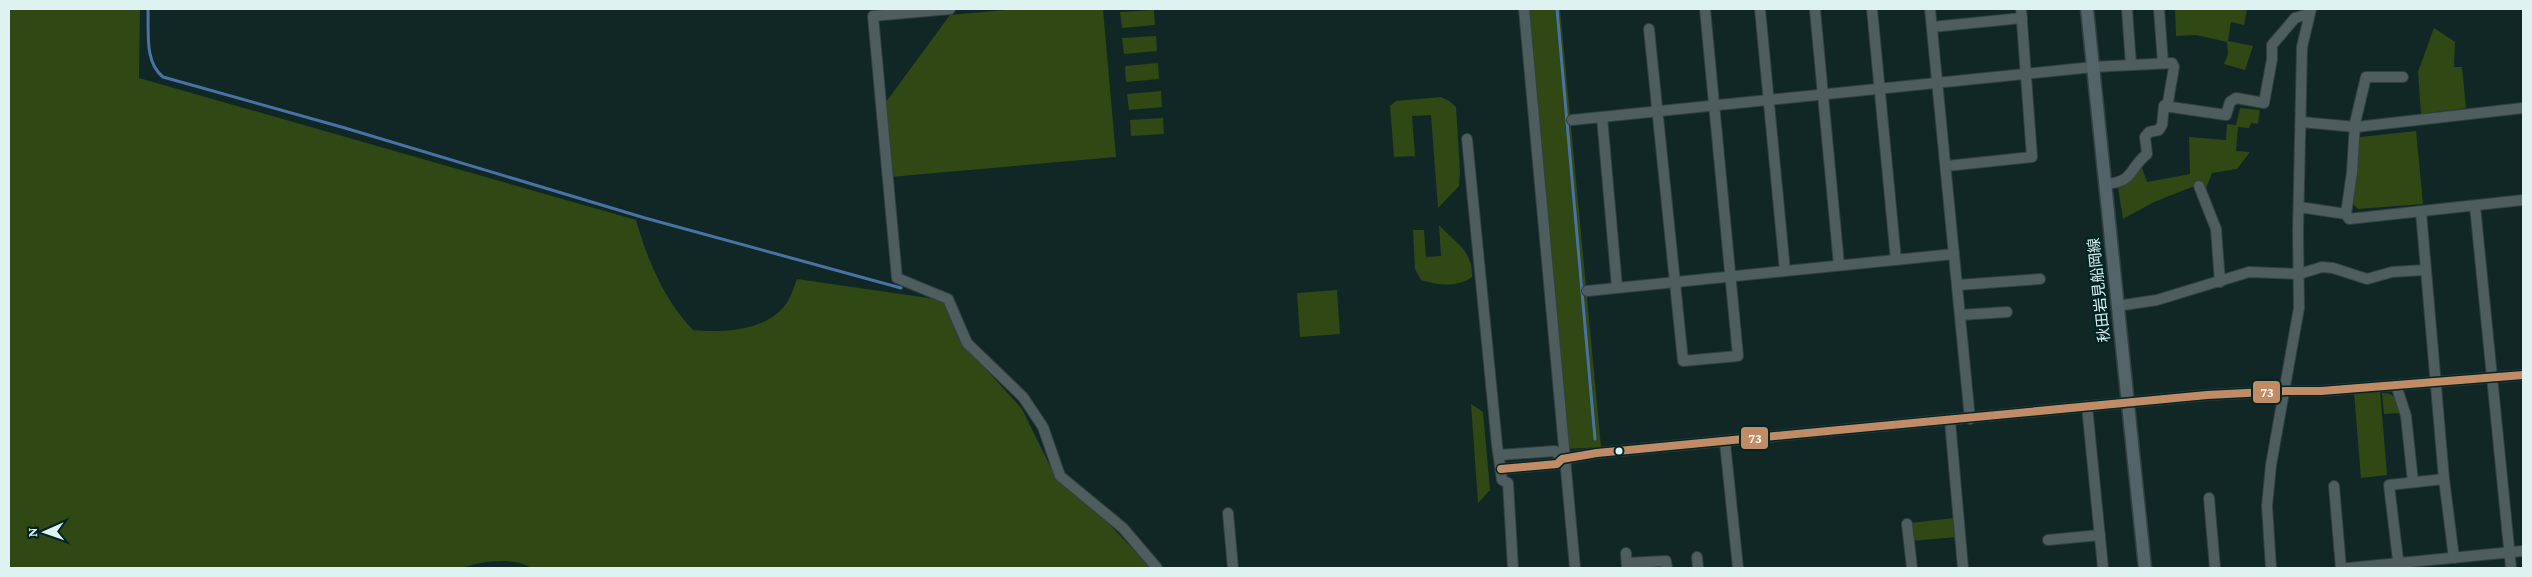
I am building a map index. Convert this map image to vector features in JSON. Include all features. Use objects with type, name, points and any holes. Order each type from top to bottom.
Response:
[{"type":"main road","name":"秋田岩見船岡線","points":[[2087,9],[2145,568]]},
{"type":"street","points":[[950,9],[873,16],[897,278],[948,299],[967,343],[1023,397],[1043,426],[1060,476],[1123,528],[1156,568]]},
{"type":"street","points":[[1524,9],[1575,568]]},
{"type":"street","points":[[1649,29],[1683,361],[1738,356],[1705,9]]},
{"type":"street","points":[[1760,9],[1785,271]]},
{"type":"street","points":[[1872,9],[1896,260]]},
{"type":"street","points":[[1930,9],[1970,419]]},
{"type":"street","points":[[2127,9],[2131,65]]},
{"type":"street","points":[[2159,9],[2163,63]]},
{"type":"street","points":[[1815,10],[1839,265]]},
{"type":"street","points":[[2164,106],[2226,115],[2230,102],[2236,98],[2264,103],[2272,59],[2272,45],[2295,18],[2310,12]]},
{"type":"street","points":[[2271,568],[2268,498],[2276,433],[2286,390],[2299,308],[2302,47],[2310,12]]},
{"type":"street","points":[[1932,27],[2021,13],[2032,157],[1946,166]]},
{"type":"street","points":[[1572,120],[2093,67],[2172,63],[2174,67],[2168,102],[2164,106],[2162,125],[2159,130],[2149,132],[2146,137],[2147,154],[2134,172],[2123,180],[2118,183],[2105,184]]},
{"type":"street","points":[[2403,77],[2366,77],[2356,127],[2346,214],[2349,219],[2523,200]]},
{"type":"street","points":[[2301,122],[2356,127],[2523,108]]},
{"type":"street","points":[[1602,117],[1618,287]]},
{"type":"street","points":[[1468,139],[1499,455],[1502,480],[1508,483],[1513,568]]},
{"type":"street","points":[[2199,186],[2216,229],[2220,282]]},
{"type":"street","points":[[2476,206],[2511,568]]},
{"type":"street","points":[[2299,207],[2346,214]]},
{"type":"street","points":[[2421,212],[2444,479],[2454,558]]},
{"type":"street","points":[[1587,291],[1954,254]]},
{"type":"street","points":[[2117,306],[2158,300],[2249,272],[2299,274],[2322,267],[2333,268],[2367,279],[2392,272],[2425,270]]},
{"type":"street","points":[[1958,285],[2040,279]]},
{"type":"street","points":[[1960,316],[2007,312]]},
{"type":"street","points":[[1501,469],[1557,464],[1564,458],[1597,453],[1725,443],[2087,406],[2286,390],[2321,391],[2523,375]]},
{"type":"street","points":[[2396,385],[2406,416],[2414,482]]},
{"type":"street","points":[[2087,406],[2103,568]]},
{"type":"street","points":[[1950,420],[1963,568]]},
{"type":"street","points":[[1725,443],[1738,568]]},
{"type":"street","points":[[1499,455],[1555,451],[1564,458]]},
{"type":"street","points":[[2399,566],[2389,485],[2444,479]]},
{"type":"street","points":[[2334,486],[2341,568]]},
{"type":"street","points":[[2209,498],[2215,568]]},
{"type":"street","points":[[1228,513],[1233,568]]},
{"type":"street","points":[[1907,524],[1912,568]]},
{"type":"street","points":[[2048,540],[2100,534]]},
{"type":"street","points":[[2348,568],[2399,566],[2523,551]]},
{"type":"street","points":[[1697,557],[1698,568]]},
{"type":"street","points":[[1627,562],[1666,561],[1667,568]]},
{"type":"green space","points":[[9,9],[140,9],[139,78],[636,220],[651,264],[665,292],[673,306],[693,330],[730,330],[756,325],[768,320],[786,304],[797,279],[942,300],[974,356],[1022,409],[1054,474],[1112,527],[1151,568],[531,568],[515,562],[496,561],[461,568],[9,568]]},
{"type":"green space","points":[[1016,9],[1103,9],[1116,157],[890,177],[886,102],[950,15]]},
{"type":"green space","points":[[1524,9],[1560,9],[1601,447],[1568,449]]},
{"type":"green space","points":[[2175,9],[2247,9],[2244,25],[2231,22],[2228,41],[2253,46],[2245,70],[2224,64],[2228,54],[2227,42],[2196,35],[2176,36]]},
{"type":"green space","points":[[1154,10],[1155,25],[1122,28],[1120,12]]},
{"type":"green space","points":[[2434,28],[2455,42],[2454,67],[2462,67],[2466,108],[2421,114],[2418,72]]},
{"type":"green space","points":[[1156,36],[1157,51],[1124,54],[1122,38]]},
{"type":"green space","points":[[1158,63],[1159,79],[1126,82],[1125,66]]},
{"type":"green space","points":[[1161,91],[1162,107],[1129,110],[1127,94]]},
{"type":"green space","points":[[1441,97],[1456,107],[1460,171],[1459,186],[1438,208],[1431,115],[1412,116],[1415,156],[1394,157],[1390,106],[1396,101]]},
{"type":"green space","points":[[2240,108],[2260,110],[2258,124],[2251,123],[2249,128],[2238,127],[2236,151],[2250,152],[2237,169],[2212,173],[2205,191],[2202,183],[2154,202],[2123,219],[2118,187],[2142,168],[2147,182],[2190,174],[2189,137],[2226,140],[2227,124],[2236,125]]},
{"type":"green space","points":[[1163,118],[1164,134],[1131,136],[1130,120]]},
{"type":"green space","points":[[2416,131],[2423,204],[2358,209],[2353,204],[2360,137]]},
{"type":"green space","points":[[1439,225],[1462,248],[1470,260],[1472,277],[1460,283],[1440,284],[1427,282],[1421,280],[1415,269],[1413,230],[1424,230],[1426,257],[1441,256]]},
{"type":"green space","points":[[1337,290],[1340,334],[1300,337],[1297,293]]},
{"type":"green space","points":[[2380,390],[2387,475],[2361,478],[2354,392]]},
{"type":"green space","points":[[2382,393],[2393,396],[2400,413],[2384,414]]},
{"type":"green space","points":[[1471,404],[1483,412],[1490,490],[1478,503]]},
{"type":"green space","points":[[1954,518],[1956,537],[1912,541],[1910,523]]},
{"type":"waterway","points":[[148,9],[150,55],[157,71],[163,77],[345,128],[645,218],[901,288]]},
{"type":"waterway","points":[[1557,9],[1595,439]]},
{"type":"transit line","name":"73","points":[[1501,469],[1557,464],[1562,459],[1597,453],[2207,395],[2321,391],[2523,375]]}]
